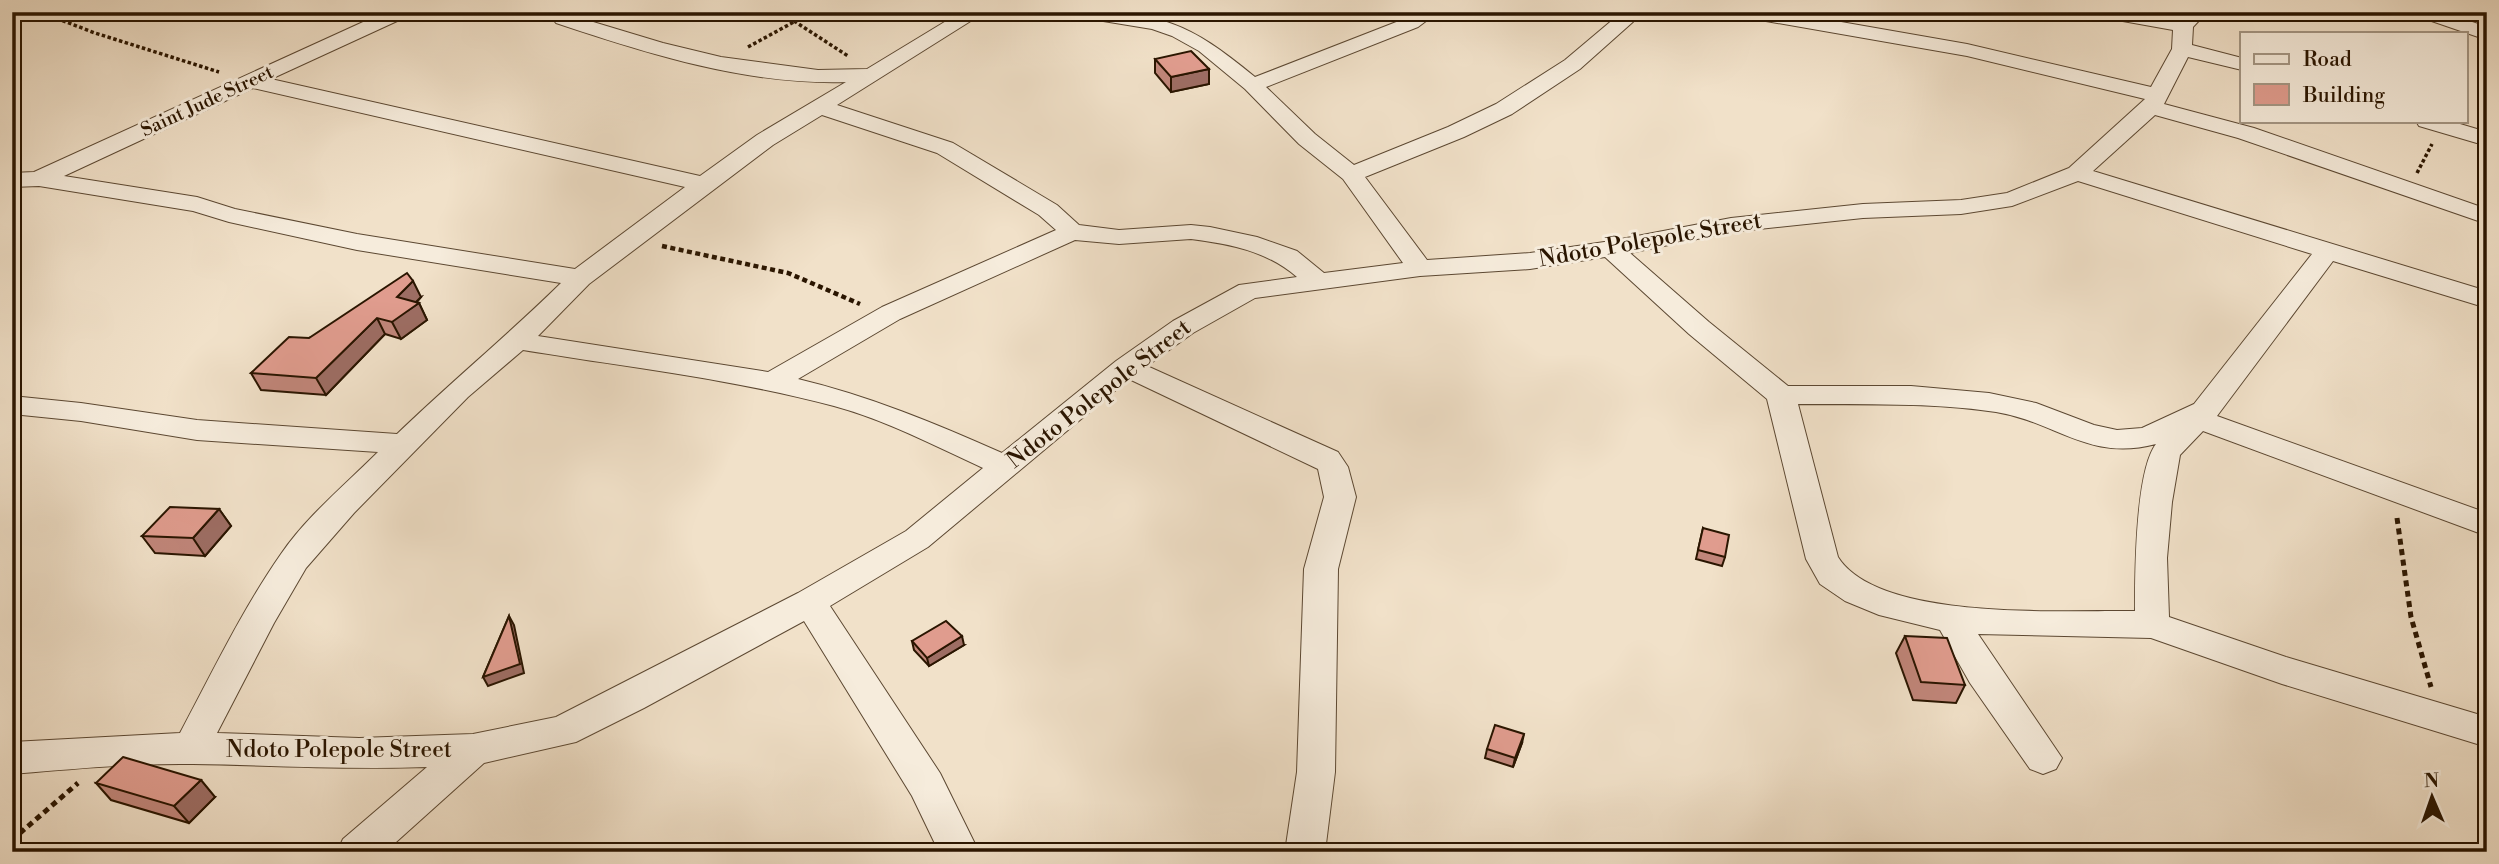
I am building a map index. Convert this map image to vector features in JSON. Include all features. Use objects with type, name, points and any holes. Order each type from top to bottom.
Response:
[{"type":"street","name":"Saint Jude Street","points":[[12,190],[24,180],[401,12]]},
{"type":"street","points":[[191,748],[259,618],[294,561],[343,505],[458,391],[517,341],[580,278],[704,184],[765,140],[975,12]]},
{"type":"street","points":[[1084,12],[1162,18],[1179,32],[1206,47],[1252,85],[1307,139],[1351,174],[1420,268]]},
{"type":"street","points":[[1252,85],[1411,23],[1428,12]]},
{"type":"street","points":[[1351,174],[1404,150],[1457,132],[1516,101],[1579,59],[1634,12]]},
{"type":"street","points":[[1749,12],[1967,50],[2154,101],[2487,217]]},
{"type":"street","points":[[2106,12],[2188,29],[2240,63]]},
{"type":"street","points":[[2424,12],[2487,34]]},
{"type":"street","points":[[563,19],[646,46],[728,63],[817,76],[868,75]]},
{"type":"street","name":"Ndoto Polepole Street","points":[[12,758],[116,750],[191,748],[359,754],[473,750],[562,731],[631,698],[810,602],[917,539],[1126,367],[1183,327],[1248,291],[1420,268],[1530,261],[1768,220],[1863,211],[1961,207],[2012,199],[2077,173],[2154,101],[2188,29]]},
{"type":"street","points":[[250,81],[704,184]]},
{"type":"street","points":[[820,107],[945,148],[1048,210],[1072,232]]},
{"type":"street","points":[[2434,123],[2487,139]]},
{"type":"street","points":[[2077,173],[2487,300]]},
{"type":"street","points":[[24,180],[197,204],[229,215],[357,242],[580,278]]},
{"type":"street","points":[[772,382],[891,313],[1072,232],[1119,237],[1210,233],[1248,242],[1288,256],[1317,280]]},
{"type":"street","points":[[1611,249],[1699,328],[1781,395],[1822,559],[1832,575],[1857,592],[1891,606],[1952,621],[2152,625],[2282,670],[2439,715],[2487,732]]},
{"type":"street","points":[[2152,625],[2151,558],[2156,502],[2165,452],[2203,414],[2327,252]]},
{"type":"street","points":[[517,341],[772,382],[846,400],[914,425],[1004,466]]},
{"type":"street","points":[[1126,367],[1327,459],[1334,467],[1340,497],[1321,569],[1316,772],[1305,852]]},
{"type":"street","points":[[1781,395],[1954,397],[2029,410],[2100,438],[2118,440],[2138,438],[2203,414],[2393,491],[2487,525]]},
{"type":"street","points":[[12,405],[81,412],[197,430],[405,444]]},
{"type":"street","points":[[810,602],[926,785],[959,852]]},
{"type":"street","points":[[1952,621],[1983,673],[2043,758]]},
{"type":"street","points":[[357,852],[473,750]]},
{"type":"path","points":[[40,12],[161,55],[250,81]]},
{"type":"path","points":[[728,63],[770,33],[812,12]]},
{"type":"path","points":[[794,21],[805,33],[839,46],[868,75]]},
{"type":"path","points":[[2414,191],[2417,172],[2434,123]]},
{"type":"path","points":[[629,240],[756,264],[788,273],[845,300],[891,313]]},
{"type":"path","points":[[2393,491],[2411,617],[2439,715]]},
{"type":"path","points":[[12,840],[116,750]]},
{"type":"building","points":[[1191,51],[1209,69],[1171,77],[1155,59]]},
{"type":"building","points":[[407,273],[413,281],[397,297],[419,303],[392,322],[377,318],[316,378],[251,373],[289,337],[309,338]]},
{"type":"building","points":[[170,507],[219,509],[193,538],[142,536]]},
{"type":"building","points":[[1703,528],[1729,535],[1725,557],[1698,550]]},
{"type":"building","points":[[509,616],[520,664],[483,677]]},
{"type":"building","points":[[946,621],[962,636],[927,658],[912,641]]},
{"type":"building","points":[[1905,636],[1947,638],[1965,685],[1921,682]]},
{"type":"building","points":[[1495,725],[1524,734],[1515,758],[1487,749]]},
{"type":"building","points":[[123,757],[201,780],[174,806],[96,783]]}]
